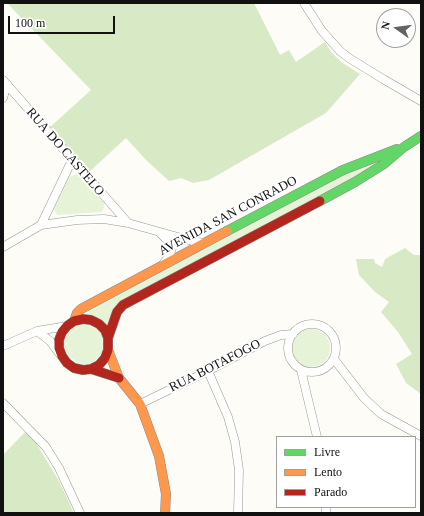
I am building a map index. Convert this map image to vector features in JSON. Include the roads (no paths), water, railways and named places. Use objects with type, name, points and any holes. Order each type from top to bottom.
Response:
[{"type":"street","points":[[304,3],[322,31],[340,51],[383,79],[421,100]]},
{"type":"street","points":[[3,98],[5,82]]},
{"type":"street","name":"RUA DO CASTELO","points":[[5,82],[128,223]]},
{"type":"street","name":"AVENIDA SAN CONRADO","points":[[71,323],[81,309],[194,250],[204,243],[347,168],[404,146],[421,136]]},
{"type":"street","name":"AVENIDA SAN CONRADO","points":[[108,338],[117,312],[123,305],[355,182],[384,164],[404,146]]},
{"type":"street","points":[[40,225],[72,160]]},
{"type":"street","points":[[3,247],[40,225],[77,220],[104,219],[128,223],[204,243]]},
{"type":"street","points":[[158,232],[169,242],[172,248],[170,255],[162,266]]},
{"type":"street","points":[[3,346],[37,331],[83,319],[95,322],[104,330],[108,338],[108,350],[105,358],[99,365],[83,370],[74,368],[67,363],[50,341],[37,331]]},
{"type":"street","points":[[62,356],[59,348],[59,340],[62,332],[71,323]]},
{"type":"street","points":[[314,324],[328,330],[336,343],[334,359],[327,367],[317,372],[306,372],[301,370],[295,364],[290,354],[290,342],[293,334],[306,325],[314,324]]},
{"type":"street","name":"RUA BOTAFOGO","points":[[140,404],[265,341],[281,335],[293,334]]},
{"type":"street","points":[[108,350],[119,378],[140,404],[159,456],[166,494],[165,513]]},
{"type":"street","points":[[334,359],[364,398],[381,414],[421,436]]},
{"type":"street","points":[[91,368],[119,378]]},
{"type":"street","points":[[301,370],[317,436]]},
{"type":"street","points":[[208,371],[228,417],[235,442],[239,470],[238,513]]},
{"type":"street","points":[[3,403],[46,447],[59,468],[80,513]]}]
